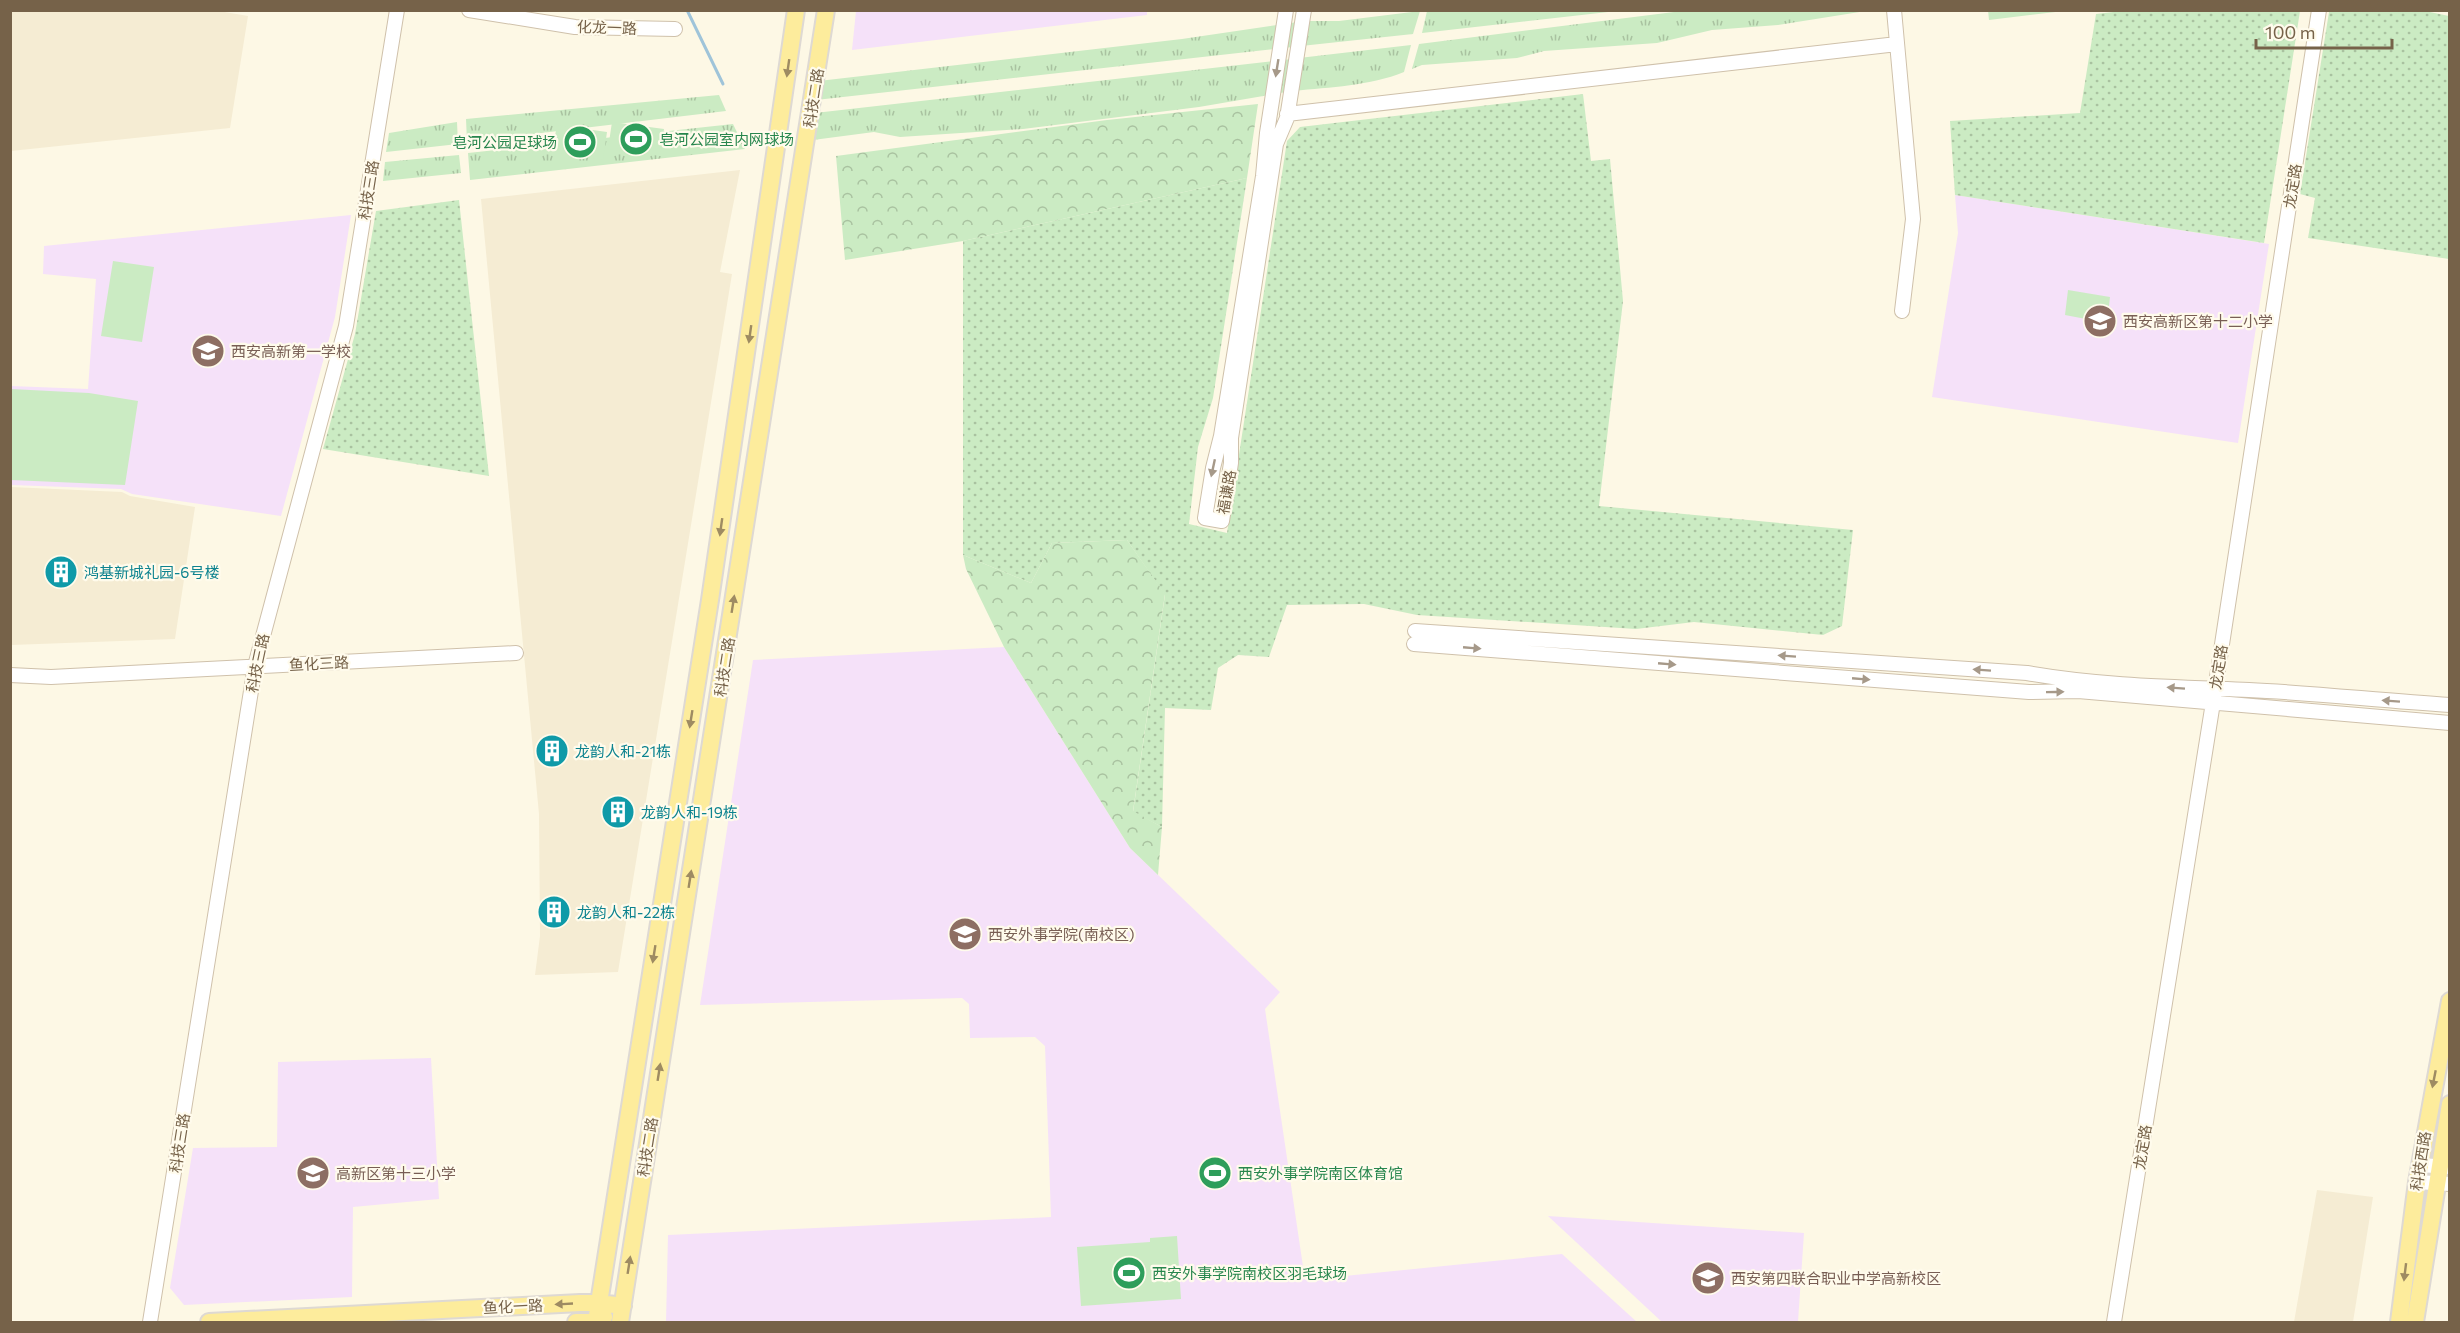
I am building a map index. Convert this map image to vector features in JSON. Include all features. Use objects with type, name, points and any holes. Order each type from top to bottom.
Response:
[{"type":"main road","name":"科技二路","points":[[596,1322],[712,589],[796,10]]},
{"type":"main road","name":"科技二路","points":[[621,1314],[826,10]]},
{"type":"main road","name":"科技西路","points":[[2399,1323],[2418,1173],[2450,1001]]},
{"type":"main road","name":"科技西路","points":[[2415,1323],[2444,1175],[2450,1104]]},
{"type":"main road","name":"鱼化一路","points":[[209,1323],[599,1303],[621,1314]]},
{"type":"main road","points":[[576,1323],[596,1322],[621,1314]]},
{"type":"street","name":"科技三路","points":[[150,1323],[255,666],[346,326],[397,10]]},
{"type":"street","name":"化龙一路","points":[[469,10],[575,27],[675,29]]},
{"type":"street","name":"福谦路","points":[[1286,10],[1267,132],[1263,176],[1223,424],[1212,468],[1205,518],[1222,521],[1232,463],[1231,438],[1276,144],[1287,114],[1304,10]]},
{"type":"street","points":[[1894,10],[1913,219],[1902,311]]},
{"type":"street","name":"龙定路","points":[[2114,1323],[2214,696],[2319,10]]},
{"type":"street","points":[[1287,114],[1897,44]]},
{"type":"street","points":[[2450,705],[2249,690],[2214,696],[2078,691],[2029,692],[1414,637],[2027,673],[2077,681],[2214,696],[2450,723]]},
{"type":"street","name":"鱼化三路","points":[[10,675],[51,677],[516,652]]},
{"type":"street","name":"鱼化三路","points":[[10,686],[51,677]]},
{"type":"street","points":[[2418,1173],[2444,1175]]},
{"type":"shaded area","points":[[213,10],[248,16],[230,128],[11,151],[11,11]]},
{"type":"shaded area","points":[[1147,10],[1147,15],[852,50],[856,11]]},
{"type":"shaded area","points":[[740,170],[720,272],[732,274],[618,972],[535,975],[540,936],[539,814],[481,199]]},
{"type":"shaded area","name":"西安高新区第十二小学","points":[[1955,195],[2269,244],[2238,443],[1932,397],[1958,233]]},
{"type":"shaded area","name":"西安高新第一学校","points":[[351,215],[335,317],[281,516],[132,494],[121,489],[11,485],[11,386],[88,389],[96,279],[43,274],[44,246]]},
{"type":"shaded area","points":[[11,487],[122,492],[130,496],[195,507],[175,639],[11,645]]},
{"type":"shaded area","name":"西安外事学院(南校区)","points":[[1004,647],[1130,848],[1280,992],[1265,1009],[1305,1280],[1562,1254],[1637,1322],[666,1322],[668,1235],[1051,1217],[1045,1046],[1035,1037],[970,1038],[969,1004],[962,998],[700,1005],[753,660]]},
{"type":"shaded area","name":"高新区第十三小学","points":[[431,1058],[439,1199],[353,1207],[352,1297],[184,1305],[170,1288],[193,1148],[277,1147],[278,1062]]},
{"type":"shaded area","points":[[2317,1190],[2373,1197],[2353,1322],[2294,1322]]},
{"type":"shaded area","name":"西安第四联合职业中学高新校区","points":[[1548,1216],[1804,1233],[1798,1322],[1662,1322]]},
{"type":"green space","points":[[1427,10],[1617,11],[1422,33]]},
{"type":"green space","points":[[1690,10],[1866,11],[1778,25],[1712,30],[1657,43],[1544,51],[1517,58],[1422,65],[1412,69],[1419,44]]},
{"type":"green space","points":[[1988,10],[2064,10],[2064,11],[1989,20]]},
{"type":"green space","points":[[2331,10],[2425,11],[2449,16],[2449,259],[2308,238],[2315,198],[2300,194]]},
{"type":"green space","points":[[1420,11],[1413,34],[1301,46],[1305,21],[1339,21]]},
{"type":"green space","points":[[2122,11],[2300,11],[2264,243],[1955,195],[1950,121],[2080,113],[2096,14]]},
{"type":"green space","points":[[1298,22],[1293,47],[807,101],[810,82],[1182,39]]},
{"type":"green space","points":[[1411,45],[1404,72],[1364,83],[1294,91],[1299,58]]},
{"type":"green space","points":[[1292,59],[1286,92],[1199,107],[1023,129],[900,137],[874,132],[813,140],[806,114]]},
{"type":"green space","points":[[1583,94],[1591,161],[1610,159],[1623,301],[1599,506],[1853,530],[1842,626],[1823,635],[1694,622],[1636,629],[1417,615],[1364,604],[1287,605],[1269,657],[1238,655],[1218,668],[1211,710],[1165,708],[1162,827],[1133,812],[1165,595],[1127,540],[1052,543],[1031,583],[963,555],[963,241],[1247,178],[1213,398],[1198,447],[1189,524],[1227,533],[1287,141],[1300,127]]},
{"type":"green space","points":[[719,95],[726,111],[467,142],[466,119]]},
{"type":"green space","points":[[1258,104],[1247,178],[963,241],[845,260],[836,156],[1107,120]]},
{"type":"green space","points":[[457,122],[458,144],[386,152],[389,133]]},
{"type":"green space","name":"皂河公园室内网球场","points":[[612,122],[664,129],[660,156],[608,149]]},
{"type":"green space","points":[[733,124],[745,149],[470,180],[468,153]]},
{"type":"green space","name":"皂河公园足球场","points":[[557,125],[607,132],[603,160],[552,152]]},
{"type":"green space","points":[[459,155],[461,173],[383,181],[385,162]]},
{"type":"green space","points":[[459,200],[489,476],[323,449],[355,334],[376,211]]},
{"type":"green space","points":[[113,261],[154,267],[142,342],[101,336]]},
{"type":"green space","points":[[2068,290],[2110,297],[2107,323],[2065,315]]},
{"type":"green space","points":[[11,389],[89,393],[138,401],[125,485],[11,480]]},
{"type":"green space","points":[[1127,540],[1165,594],[1133,811],[1162,827],[1158,875],[1130,848],[1004,647],[966,569],[963,555],[1031,583],[1052,543]]},
{"type":"green space","name":"西安外事学院南校区羽毛球场","points":[[1177,1236],[1181,1299],[1081,1306],[1077,1247],[1150,1242],[1150,1238]]},
{"type":"waterway","points":[[687,10],[723,84]]},
{"type":"place","name":"皂河公园室内网球场","points":[[636,139]]},
{"type":"place","name":"皂河公园足球场","points":[[580,142]]},
{"type":"place","name":"西安高新区第十二小学","points":[[2100,321]]},
{"type":"place","name":"西安高新第一学校","points":[[208,351]]},
{"type":"place","name":"鸿基新城礼园-6号楼","points":[[61,572]]},
{"type":"place","name":"龙韵人和-21栋","points":[[552,751]]},
{"type":"place","name":"龙韵人和-19栋","points":[[618,812]]},
{"type":"place","name":"龙韵人和-22栋","points":[[554,912]]},
{"type":"place","name":"西安外事学院(南校区)","points":[[965,934]]},
{"type":"place","name":"高新区第十三小学","points":[[313,1173]]},
{"type":"place","name":"西安外事学院南区体育馆","points":[[1215,1173]]},
{"type":"place","name":"西安外事学院南校区羽毛球场","points":[[1129,1273]]},
{"type":"place","name":"西安第四联合职业中学高新校区","points":[[1708,1278]]}]
